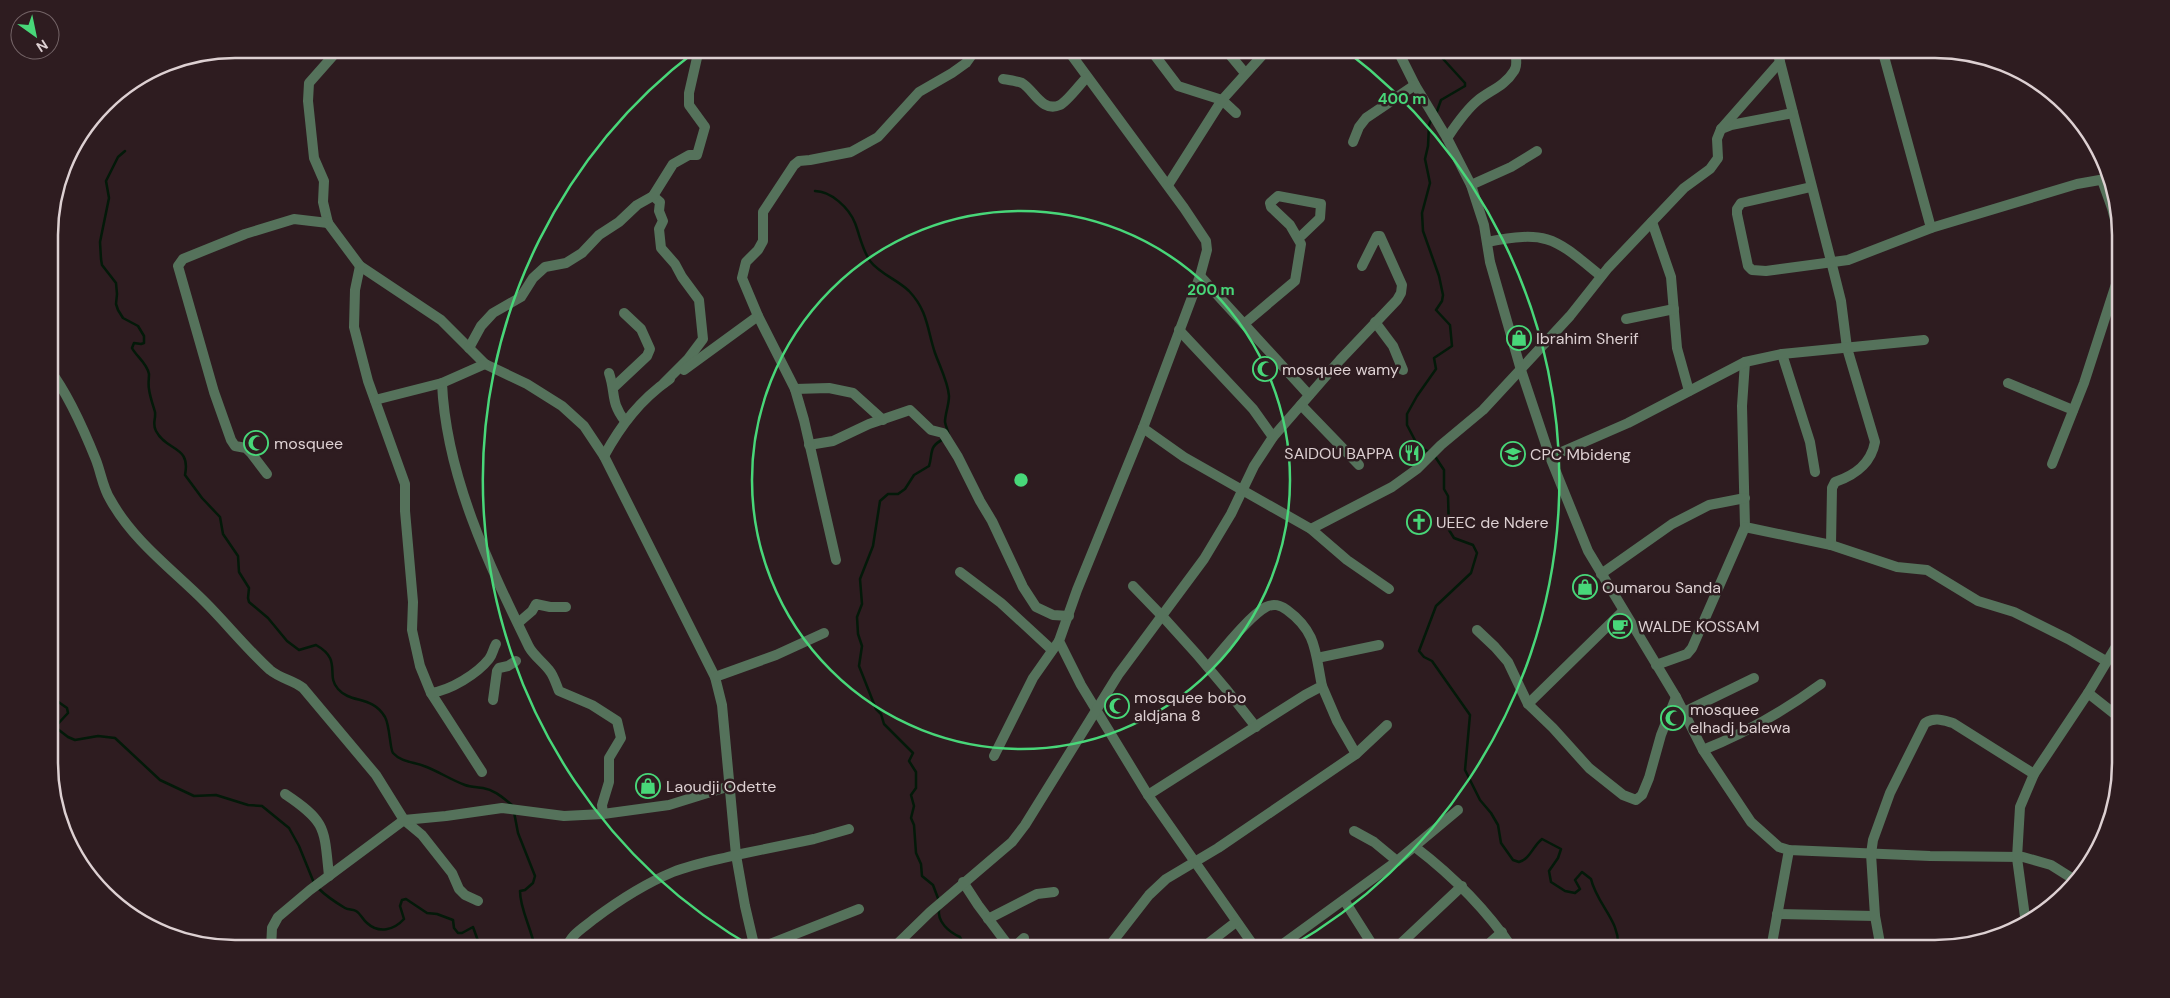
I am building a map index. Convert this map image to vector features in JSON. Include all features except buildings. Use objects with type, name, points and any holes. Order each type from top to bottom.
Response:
[{"type":"street","points":[[331,58],[309,83],[308,101],[314,158],[324,181],[324,202],[328,223],[360,266],[440,320],[485,364],[528,384],[562,406],[584,426],[604,456],[715,677],[722,705],[736,855],[744,906],[753,940]]},
{"type":"street","points":[[469,348],[481,326],[493,313],[520,296],[533,278],[545,267],[566,263],[582,253],[599,235],[619,222],[637,205],[654,196],[673,164],[689,155],[697,155],[706,127],[690,106],[689,93],[697,58]]},
{"type":"street","points":[[836,560],[795,389],[758,316],[742,278],[742,270],[763,241],[763,212],[799,160],[851,152],[868,144],[892,124],[919,92],[952,73],[969,58]]},
{"type":"street","points":[[994,756],[1033,678],[1059,641],[1077,590],[1143,428],[1200,276],[1207,250],[1206,240],[1168,185],[1073,58]]},
{"type":"street","points":[[1157,58],[1178,86],[1222,100],[1236,113]]},
{"type":"street","points":[[1232,58],[1245,73]]},
{"type":"street","points":[[1168,185],[1222,100],[1259,58]]},
{"type":"street","points":[[1402,58],[1415,85],[1447,138],[1471,185],[1484,225],[1500,297],[1521,370],[1550,457],[1588,551],[1676,697],[1704,750],[1751,822],[1779,847],[1789,850],[1871,854],[2024,857],[2037,860],[2071,878]]},
{"type":"street","points":[[1447,138],[1478,100],[1502,85],[1514,71],[1517,63],[1515,58]]},
{"type":"street","points":[[1779,58],[1811,187],[1832,261],[1847,348],[1875,442],[1873,451],[1864,464],[1852,476],[1835,482],[1832,488],[1831,545]]},
{"type":"street","points":[[1884,58],[1931,228]]},
{"type":"street","points":[[1311,529],[1392,487],[1417,469],[1440,445],[1483,410],[1570,316],[1601,276],[1684,188],[1714,164],[1718,158],[1717,140],[1721,129],[1780,62]]},
{"type":"street","points":[[1003,78],[1022,84],[1045,105],[1051,106],[1060,105],[1087,77]]},
{"type":"street","points":[[1353,142],[1359,127],[1366,118],[1415,85]]},
{"type":"street","points":[[1721,129],[1731,125],[1793,112]]},
{"type":"street","points":[[1471,185],[1511,167],[1537,151]]},
{"type":"street","points":[[1811,187],[1741,203],[1737,214],[1748,266],[1752,270],[1766,271],[1848,260],[1931,228],[2077,184],[2104,180]]},
{"type":"street","points":[[654,196],[660,202],[659,211],[663,221],[659,229],[661,248],[675,264],[699,300],[702,318],[703,339],[688,359],[664,383]]},
{"type":"street","points":[[1244,324],[1295,282],[1301,244],[1298,239],[1290,225],[1271,207],[1270,204],[1278,196],[1321,204],[1320,218],[1298,239]]},
{"type":"street","points":[[267,474],[246,448],[235,446],[231,440],[214,392],[178,266],[183,260],[235,238],[294,219],[328,223]]},
{"type":"street","points":[[1652,222],[1671,277],[1677,348],[1689,391]]},
{"type":"street","points":[[901,940],[963,882],[1012,842],[1118,675],[1204,559],[1230,514],[1241,488],[1273,437],[1375,322],[1397,300],[1401,293],[1402,285],[1380,236],[1377,236],[1362,266]]},
{"type":"street","points":[[1487,242],[1514,236],[1543,237],[1569,250],[1601,276]]},
{"type":"street","points":[[360,266],[354,290],[354,327],[375,400],[405,484],[405,511],[413,602],[412,630],[420,666],[432,693],[482,772]]},
{"type":"street","points":[[1200,276],[1309,395]]},
{"type":"street","points":[[2052,464],[2084,383],[2112,297]]},
{"type":"street","points":[[1626,319],[1674,309]]},
{"type":"street","points":[[624,313],[641,328],[650,349],[647,356],[614,387],[612,393],[617,410],[625,421]]},
{"type":"street","points":[[604,456],[625,421],[648,395],[758,316]]},
{"type":"street","points":[[1375,322],[1393,346],[1402,370]]},
{"type":"street","points":[[1179,330],[1252,409],[1273,437]]},
{"type":"street","points":[[1550,457],[1628,423],[1746,362],[1782,354],[1924,340]]},
{"type":"street","points":[[1782,354],[1810,442],[1815,472]]},
{"type":"street","points":[[1656,665],[1687,654],[1692,648],[1745,527],[1742,406],[1746,362]]},
{"type":"street","points":[[375,400],[442,383],[485,364]]},
{"type":"street","points":[[609,373],[614,387]]},
{"type":"street","points":[[58,380],[96,460],[109,498],[125,523],[150,551],[205,602],[272,671],[287,681],[296,682],[303,688],[376,775],[404,820],[422,835],[452,872],[459,889],[465,895],[478,901]]},
{"type":"street","points":[[442,383],[443,406],[448,433],[465,500],[494,573],[531,650],[551,672],[559,691],[592,705],[617,722],[621,738],[610,758],[609,782],[602,805],[603,814]]},
{"type":"street","points":[[2008,383],[2073,410]]},
{"type":"street","points":[[795,389],[829,388],[853,393],[883,420]]},
{"type":"street","points":[[1301,405],[1359,465]]},
{"type":"street","points":[[809,445],[833,441],[869,424],[910,410],[931,430],[943,433],[992,521],[1023,587],[1036,607],[1053,615],[1069,616]]},
{"type":"street","points":[[1143,428],[1184,458],[1241,488],[1277,511],[1311,529],[1347,560],[1389,589]]},
{"type":"street","points":[[1601,574],[1672,524],[1709,505],[1745,498]]},
{"type":"street","points":[[1745,527],[1831,545],[1896,567],[1927,570],[1978,601],[2014,612],[2068,638],[2106,661]]},
{"type":"street","points":[[960,572],[1001,603],[1052,650]]},
{"type":"street","points":[[1133,586],[1163,616],[1256,727]]},
{"type":"street","points":[[518,623],[532,611],[536,604],[550,607],[566,607]]},
{"type":"street","points":[[1208,668],[1265,607],[1274,604],[1282,606],[1301,620],[1312,636],[1322,686],[1336,721],[1356,754]]},
{"type":"street","points":[[1528,704],[1623,611]]},
{"type":"street","points":[[1478,630],[1508,662],[1528,704],[1553,728],[1589,768],[1623,795],[1636,800],[1642,795],[1649,778],[1661,734],[1676,697]]},
{"type":"street","points":[[715,677],[776,654],[824,633]]},
{"type":"street","points":[[1059,641],[1077,678],[1148,795],[1249,940]]},
{"type":"street","points":[[432,693],[440,692],[467,678],[486,662],[496,644]]},
{"type":"street","points":[[1317,658],[1379,645]]},
{"type":"street","points":[[493,700],[499,668],[508,666],[531,650]]},
{"type":"street","points":[[2025,916],[2017,858],[2020,807],[2034,774],[2088,693],[2112,652]]},
{"type":"street","points":[[486,662],[502,664],[516,661]]},
{"type":"street","points":[[1684,712],[1754,678]]},
{"type":"street","points":[[1704,750],[1734,738],[1767,721],[1821,684]]},
{"type":"street","points":[[1148,795],[1322,686]]},
{"type":"street","points":[[2088,693],[2112,712]]},
{"type":"street","points":[[1879,940],[1875,916],[1871,854],[1873,840],[1890,793],[1925,723],[1932,719],[1941,719],[1953,723],[2034,774]]},
{"type":"street","points":[[1114,940],[1149,895],[1166,880],[1195,864],[1356,754],[1387,725]]},
{"type":"street","points":[[271,940],[272,928],[278,918],[310,890],[404,820],[502,808],[564,816],[603,814],[669,804],[730,786]]},
{"type":"street","points":[[285,794],[314,815],[323,829],[327,878]]},
{"type":"street","points":[[1288,940],[1397,861],[1458,810]]},
{"type":"street","points":[[569,940],[608,908],[648,884],[674,872],[736,855],[814,839],[849,829]]},
{"type":"street","points":[[1354,831],[1374,842],[1397,861]]},
{"type":"street","points":[[1415,846],[1462,886],[1507,940]]},
{"type":"street","points":[[1773,940],[1789,850]]},
{"type":"street","points":[[963,882],[1004,940]]},
{"type":"street","points":[[1405,940],[1462,886]]},
{"type":"street","points":[[988,919],[1037,894],[1054,892]]},
{"type":"street","points":[[1344,900],[1369,940]]},
{"type":"street","points":[[779,940],[859,909]]},
{"type":"street","points":[[1777,914],[1875,916]]},
{"type":"street","points":[[1213,940],[1236,922]]},
{"type":"street","points":[[1493,940],[1502,932]]},
{"type":"waterway","points":[[1436,114],[1441,100],[1465,86],[1465,83],[1442,58]]},
{"type":"waterway","points":[[1429,452],[1418,446],[1407,425],[1407,414],[1436,369],[1434,358],[1452,346],[1450,325],[1436,310],[1442,301],[1443,295],[1439,276],[1423,231],[1422,213],[1430,183],[1425,159],[1429,125],[1432,118]]},
{"type":"waterway","points":[[125,151],[118,157],[106,181],[109,198],[100,242],[102,265],[116,283],[116,304],[118,310],[123,318],[138,326],[144,336],[144,343],[134,343],[132,348],[146,366],[149,374],[149,392],[155,412],[154,424],[156,431],[166,443],[185,458],[185,475],[202,498],[220,517],[223,534],[238,556],[239,572],[249,588],[249,602],[268,618],[287,641],[299,650],[316,645],[329,656],[334,684],[338,689],[349,697],[374,705],[385,717],[392,751],[396,756],[429,768],[465,785],[491,791],[512,805]]},
{"type":"waterway","points":[[815,191],[833,197],[844,206],[855,223],[870,261],[879,270],[909,291],[920,306],[948,391],[949,399],[945,422],[949,437]]},
{"type":"waterway","points":[[939,901],[933,885],[922,876],[921,864],[916,853],[914,825],[911,818],[914,806],[911,795],[916,788],[916,772],[909,761],[913,753],[884,724],[881,714],[876,709],[859,666],[862,646],[858,634],[857,617],[862,604],[860,579],[873,546],[880,501],[888,494],[898,494],[905,489],[914,475],[929,466],[933,447],[944,439]]},
{"type":"waterway","points":[[1434,455],[1444,470],[1444,489],[1448,496],[1449,530],[1454,538],[1473,545],[1477,553],[1471,573],[1436,606],[1419,651],[1424,657],[1432,661],[1470,715],[1465,770],[1480,800],[1498,825],[1501,843],[1513,860],[1519,862],[1526,858],[1542,839],[1561,849],[1558,858],[1549,871],[1551,882],[1565,891],[1575,893],[1580,889],[1575,880],[1582,872],[1591,879],[1598,897],[1616,930],[1618,940]]},
{"type":"waterway","points":[[58,702],[67,708],[68,713],[58,724]]},
{"type":"waterway","points":[[58,729],[75,740],[98,736],[115,738],[160,780],[194,796],[216,795],[248,805],[262,806],[289,828],[299,846],[314,883]]},
{"type":"waterway","points":[[514,812],[518,833],[535,876],[533,883],[525,890],[520,891],[522,905],[533,940]]},
{"type":"waterway","points":[[318,888],[345,908],[356,911],[376,929],[391,928],[400,923],[404,919],[400,906],[402,900],[406,899],[427,913],[437,914],[453,920],[454,928],[458,933],[473,927],[478,940]]},
{"type":"waterway","points":[[939,909],[942,922],[962,940]]},
{"type":"place","name":"Ibrahim Sherif","points":[[1519,338]]},
{"type":"place","name":"mosquee wamy","points":[[1265,369]]},
{"type":"place","name":"mosquee","points":[[256,443]]},
{"type":"place","name":"SAIDOU BAPPA","points":[[1412,453]]},
{"type":"place","name":"CPC Mbideng","points":[[1513,454]]},
{"type":"place","name":"UEEC de Ndere","points":[[1419,522]]},
{"type":"place","name":"Oumarou Sanda","points":[[1585,587]]},
{"type":"place","name":"WALDE KOSSAM","points":[[1620,626]]},
{"type":"place","name":"mosquee bobo aldjana 8","points":[[1117,706]]},
{"type":"place","name":"mosquee elhadj balewa","points":[[1673,718]]},
{"type":"place","name":"Laoudji Odette","points":[[648,786]]}]
